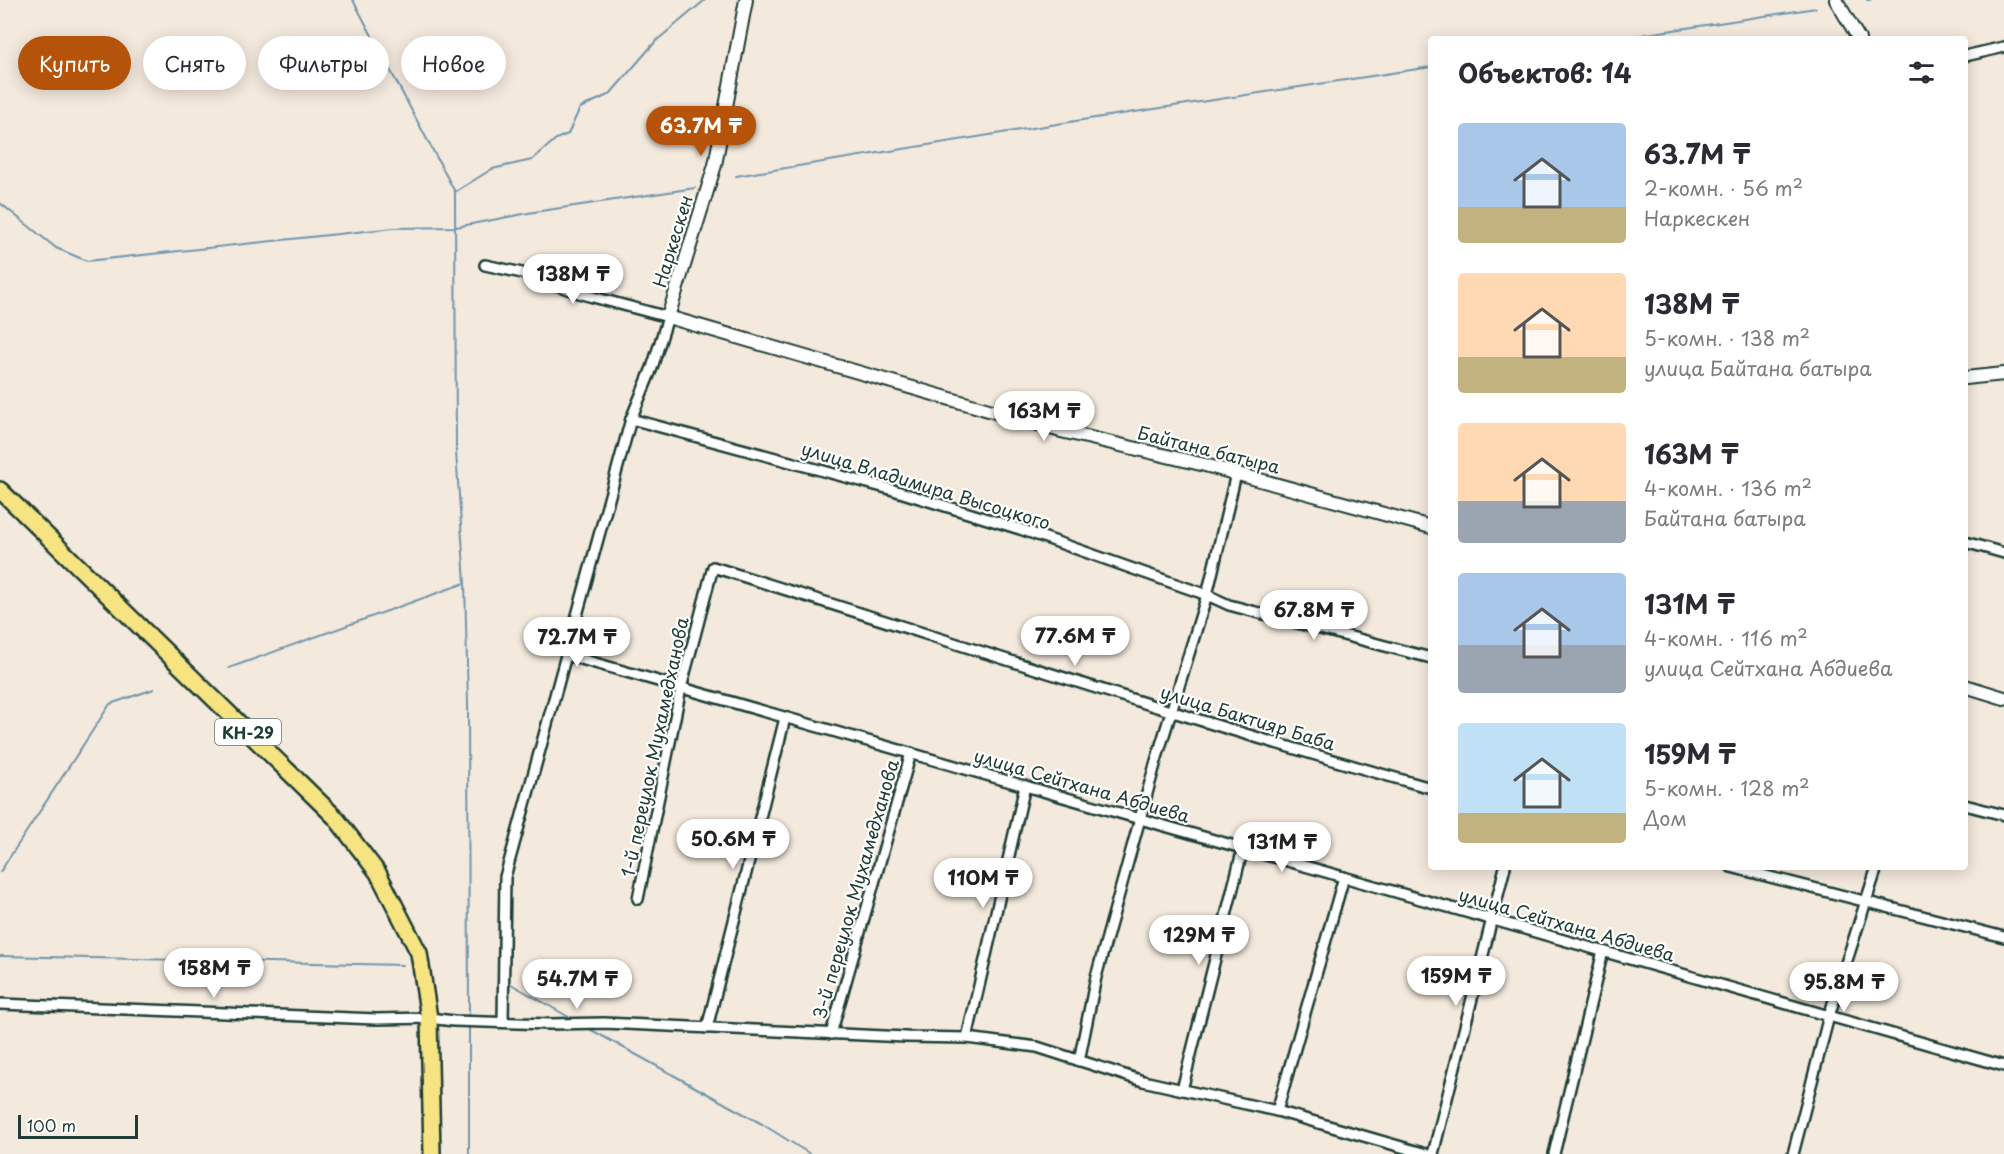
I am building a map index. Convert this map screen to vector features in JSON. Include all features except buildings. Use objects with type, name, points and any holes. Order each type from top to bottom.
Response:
[{"type":"main road","name":"КН-29","points":[[0,490],[335,817],[378,873],[419,953],[429,1017],[432,1154]]},
{"type":"street","name":"Наркескен","points":[[668,317],[715,165],[746,0]]},
{"type":"street","points":[[1836,0],[1857,36]]},
{"type":"street","points":[[1968,55],[2004,47]]},
{"type":"street","points":[[485,265],[522,273],[582,294],[668,317],[652,368],[631,419],[505,877],[503,1022]]},
{"type":"street","name":"Байтана батыра","points":[[668,317],[1061,431],[1236,474],[1428,526]]},
{"type":"street","points":[[1968,378],[2004,374]]},
{"type":"street","name":"улица Владимира Высоцкого","points":[[631,419],[890,489],[1020,529],[1207,595],[1229,605],[1428,657]]},
{"type":"street","points":[[1078,1061],[1096,977],[1139,819],[1207,595],[1236,474]]},
{"type":"street","points":[[1968,543],[2004,553]]},
{"type":"street","name":"1-й переулок Мухамедханова","points":[[638,899],[681,688],[713,567]]},
{"type":"street","name":"улица Бактияр Баба","points":[[713,567],[932,634],[1171,712],[1428,787]]},
{"type":"street","name":"улица Сейтхана Абдиева","points":[[567,655],[2004,1066]]},
{"type":"street","points":[[1968,687],[2004,698]]},
{"type":"street","points":[[707,1028],[785,717]]},
{"type":"street","name":"3-й переулок Мухамедханова","points":[[831,1034],[911,753]]},
{"type":"street","points":[[967,1038],[1024,786]]},
{"type":"street","points":[[1968,806],[2004,815]]},
{"type":"street","points":[[1182,1090],[1243,848]]},
{"type":"street","points":[[1433,1154],[1504,870]]},
{"type":"street","points":[[1743,870],[2004,937]]},
{"type":"street","points":[[1793,1154],[1829,1016],[1876,870]]},
{"type":"street","points":[[1277,1111],[1344,877]]},
{"type":"street","points":[[1554,1154],[1603,951]]},
{"type":"street","points":[[0,1004],[376,1019],[429,1017],[454,1021],[604,1023],[967,1038],[1037,1047],[1143,1081],[1277,1111],[1426,1154]]},
{"type":"waterway","points":[[353,0],[455,192],[456,452],[465,583],[468,704],[469,1018]]},
{"type":"waterway","points":[[455,192],[492,169],[532,160],[556,139],[568,134],[580,108],[610,94],[656,41],[705,0]]},
{"type":"waterway","points":[[1634,36],[1816,8]]},
{"type":"waterway","points":[[736,176],[1428,67]]},
{"type":"waterway","points":[[0,203],[56,248],[87,261],[394,228],[456,227],[534,212],[695,188]]},
{"type":"waterway","points":[[229,668],[465,583]]},
{"type":"waterway","points":[[0,872],[110,704],[154,689]]},
{"type":"waterway","points":[[0,956],[403,965]]},
{"type":"waterway","points":[[511,984],[574,1020]]},
{"type":"waterway","points":[[469,1024],[469,1154]]},
{"type":"waterway","points":[[586,1027],[762,1124],[810,1154]]}]
